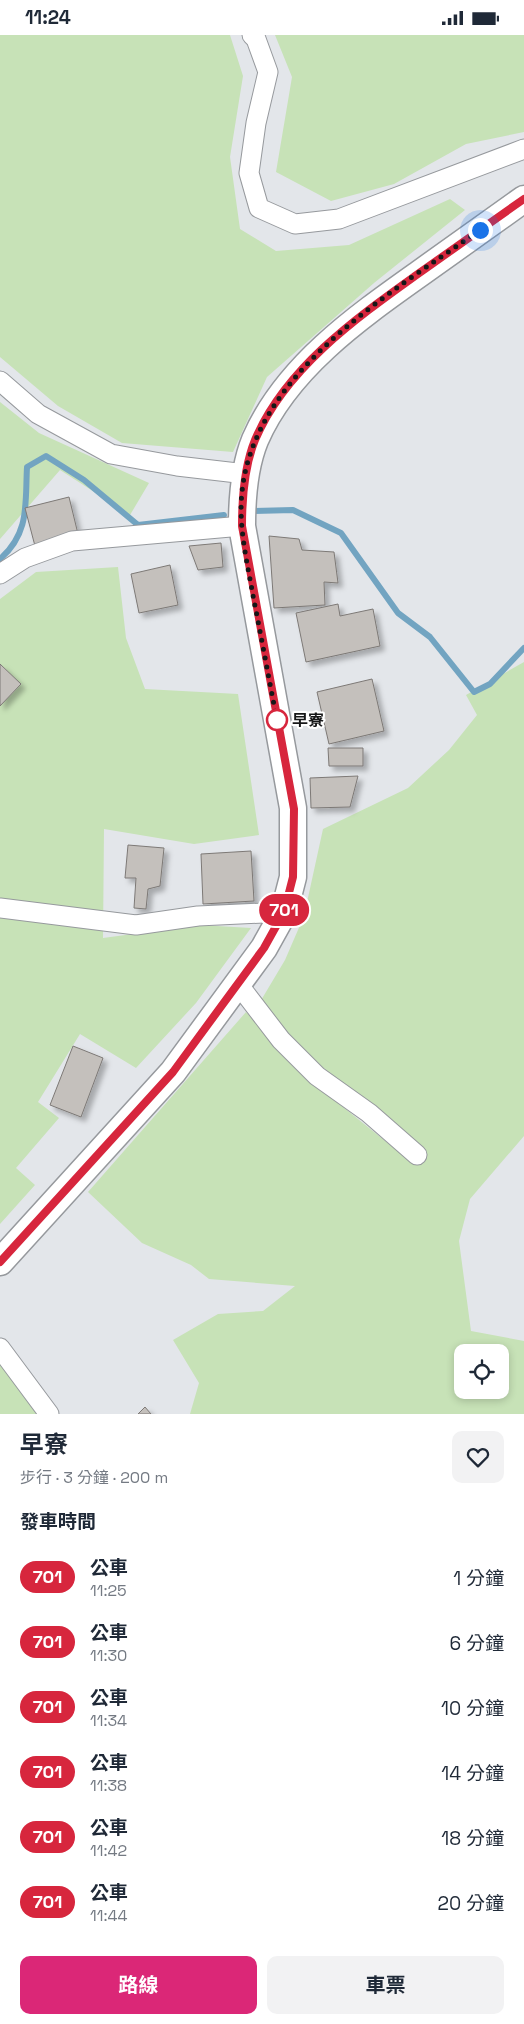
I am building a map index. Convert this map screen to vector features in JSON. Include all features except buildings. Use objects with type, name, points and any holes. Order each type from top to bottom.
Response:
[{"type":"main road","points":[[0,1262],[173,1072],[264,948],[284,912],[293,877],[294,809],[242,526],[242,491],[254,441],[270,411],[316,354],[361,315],[524,199]]},
{"type":"street","points":[[252,35],[256,39],[268,72],[256,123],[249,173],[259,209],[294,224],[339,219],[524,149]]},
{"type":"street","points":[[0,381],[38,414],[111,454],[177,466],[246,474]]},
{"type":"street","points":[[0,575],[25,557],[72,541],[242,526]]},
{"type":"street","points":[[0,908],[136,925],[198,916],[284,912]]},
{"type":"street","points":[[238,984],[281,1040],[317,1076],[369,1113],[417,1155]]},
{"type":"street","points":[[0,1348],[49,1414]]},
{"type":"green space","points":[[0,35],[230,35],[243,76],[230,157],[240,229],[276,251],[349,245],[450,199],[465,210],[374,283],[267,377],[233,452],[122,443],[58,406],[0,357]]},
{"type":"green space","points":[[275,35],[524,35],[524,132],[466,144],[394,184],[331,201],[276,172],[292,77]]},
{"type":"green space","points":[[0,402],[39,433],[149,483],[130,515],[60,470],[0,539]]},
{"type":"green space","points":[[118,567],[126,638],[145,689],[238,694],[259,835],[194,844],[104,829],[103,938],[200,925],[251,928],[196,1003],[136,1068],[80,1034],[38,1102],[59,1118],[16,1168],[35,1185],[0,1224],[0,599],[36,572]]},
{"type":"green space","points":[[524,662],[524,1136],[470,1199],[459,1241],[471,1331],[524,1341],[524,1414],[190,1414],[199,1383],[173,1340],[218,1314],[263,1311],[295,1286],[209,1279],[191,1265],[142,1243],[88,1192],[246,1012],[312,1082],[415,1165],[425,1160],[417,1145],[298,1047],[260,1002],[285,960],[304,916],[323,829],[408,788],[449,750],[477,715],[466,695]]},
{"type":"green space","points":[[0,1361],[40,1414],[0,1414]]},
{"type":"waterway","points":[[0,559],[17,539],[21,528],[24,517],[27,467],[46,456],[84,480],[138,525],[224,515]]},
{"type":"waterway","points":[[250,511],[293,510],[341,533],[398,613],[430,637],[474,692],[490,684],[524,648]]},
{"type":"bus line","name":"701","points":[[0,1262],[173,1072],[264,948],[284,912],[293,877],[294,809],[242,526],[242,491],[254,441],[270,411],[316,354],[361,315],[524,199]]},
{"type":"place","name":"早寮","points":[[277,720]]},
{"type":"route","points":[[277,720],[242,526],[242,491],[254,441],[270,411],[316,354],[361,315],[480,230]]}]
